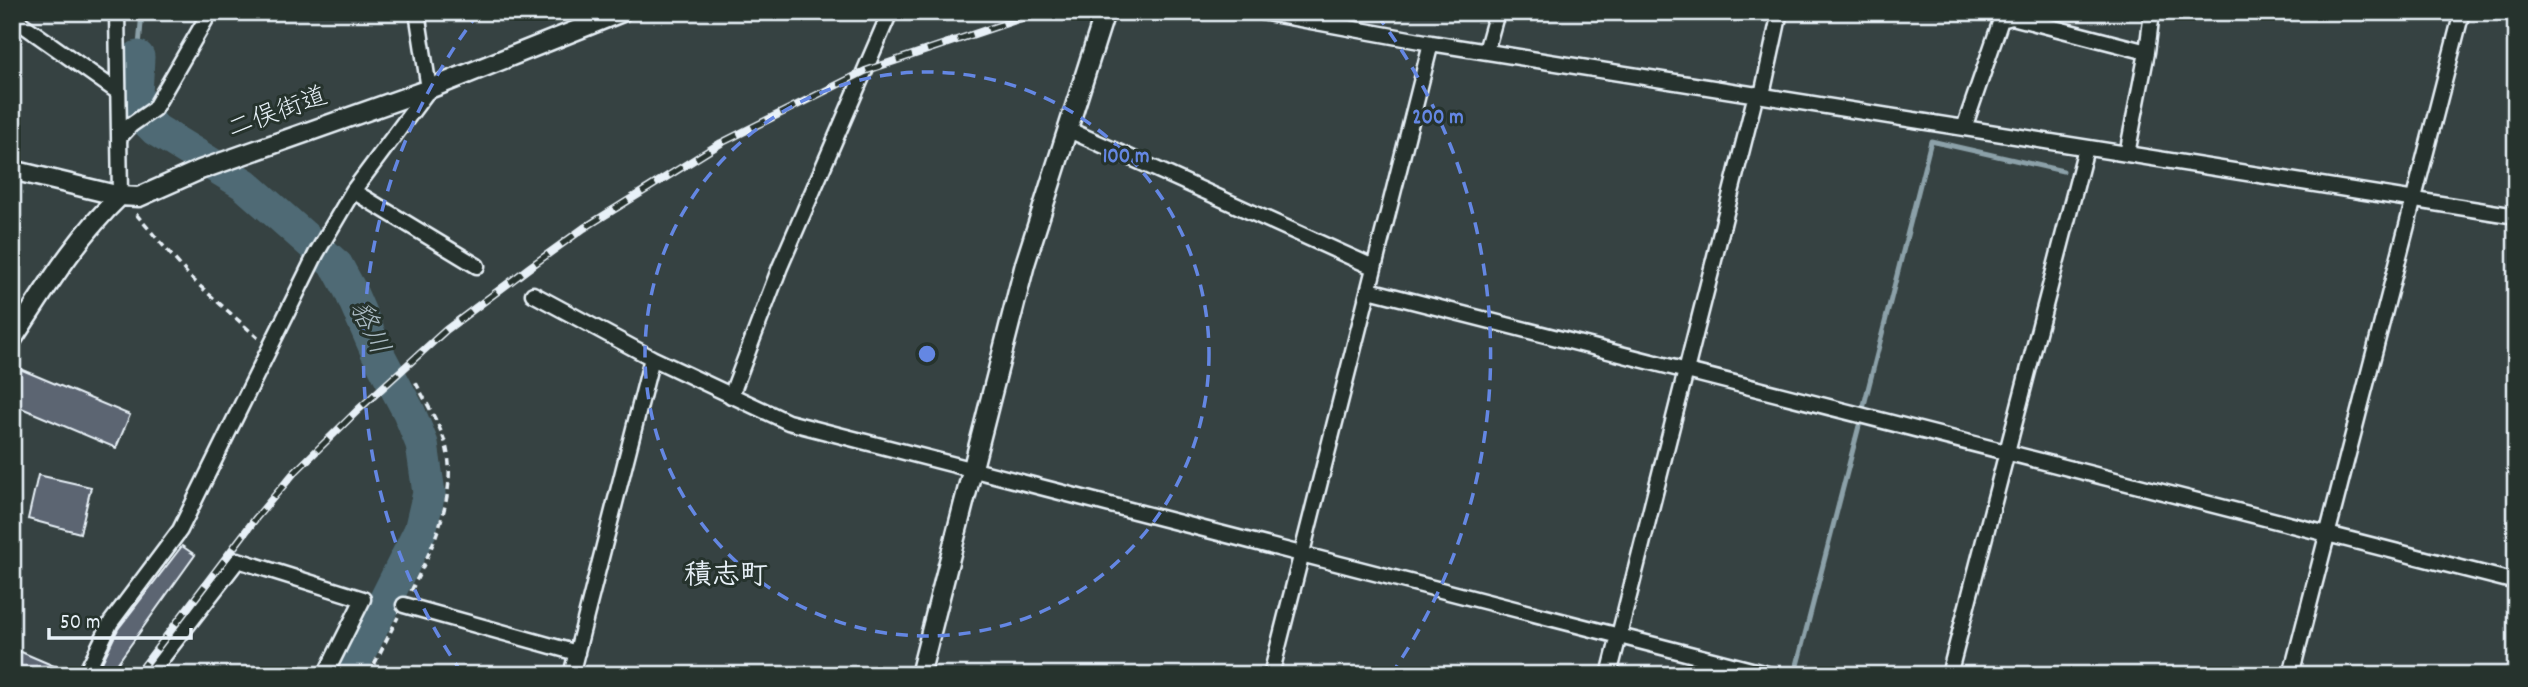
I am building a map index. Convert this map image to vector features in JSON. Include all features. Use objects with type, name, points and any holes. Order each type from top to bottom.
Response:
[{"type":"street","points":[[12,340],[67,256],[100,215],[120,196],[117,12]]},
{"type":"street","points":[[119,138],[131,125],[154,109],[211,12]]},
{"type":"street","points":[[85,675],[111,622],[180,530],[320,248],[353,191],[429,89],[417,12]]},
{"type":"street","name":"二俣街道","points":[[120,196],[139,197],[200,170],[429,89],[622,12]]},
{"type":"street","points":[[730,396],[780,267],[890,12]]},
{"type":"street","points":[[920,675],[1025,264],[1105,12]]},
{"type":"street","points":[[1261,12],[1432,43],[2516,216]]},
{"type":"street","points":[[1486,51],[1497,12]]},
{"type":"street","points":[[1609,675],[1780,12]]},
{"type":"street","points":[[2127,155],[2152,12]]},
{"type":"street","points":[[2291,675],[2462,12]]},
{"type":"street","points":[[1964,128],[2001,20],[2012,17],[2147,52]]},
{"type":"street","points":[[12,18],[118,92]]},
{"type":"street","points":[[1271,675],[1432,43]]},
{"type":"street","points":[[1067,129],[1373,267]]},
{"type":"street","points":[[1949,675],[2086,148]]},
{"type":"street","points":[[12,170],[120,196]]},
{"type":"street","points":[[353,191],[477,266]]},
{"type":"street","points":[[1369,290],[2516,582]]},
{"type":"street","points":[[533,294],[652,358],[788,422],[1771,675]]},
{"type":"street","points":[[572,675],[652,358]]},
{"type":"street","points":[[149,675],[238,559],[363,599],[325,675]]},
{"type":"street","points":[[404,605],[577,653]]},
{"type":"path","points":[[120,196],[190,277],[270,349]]},
{"type":"path","points":[[369,675],[429,556],[449,486],[445,443],[414,379]]},
{"type":"building","points":[[20,369],[130,415],[116,448],[12,404],[12,386]]},
{"type":"building","points":[[38,475],[91,487],[80,533],[28,519]]},
{"type":"building","points":[[182,546],[195,555],[109,675],[96,675],[118,629]]},
{"type":"building","points":[[12,648],[75,675],[12,675]]},
{"type":"waterway","points":[[138,57],[142,12]]},
{"type":"waterway","name":"貉川","points":[[138,57],[136,95],[139,113],[156,130],[244,184],[337,266],[422,444],[429,493],[420,531],[348,675]]},
{"type":"waterway","points":[[1863,409],[1931,141],[2063,171]]},
{"type":"waterway","points":[[1795,673],[1860,422]]},
{"type":"railway","points":[[137,675],[256,518],[293,474],[446,330],[530,267],[584,228],[721,143],[865,71],[1039,12]]},
{"type":"district","name":"積志町","points":[[726,578]]}]
